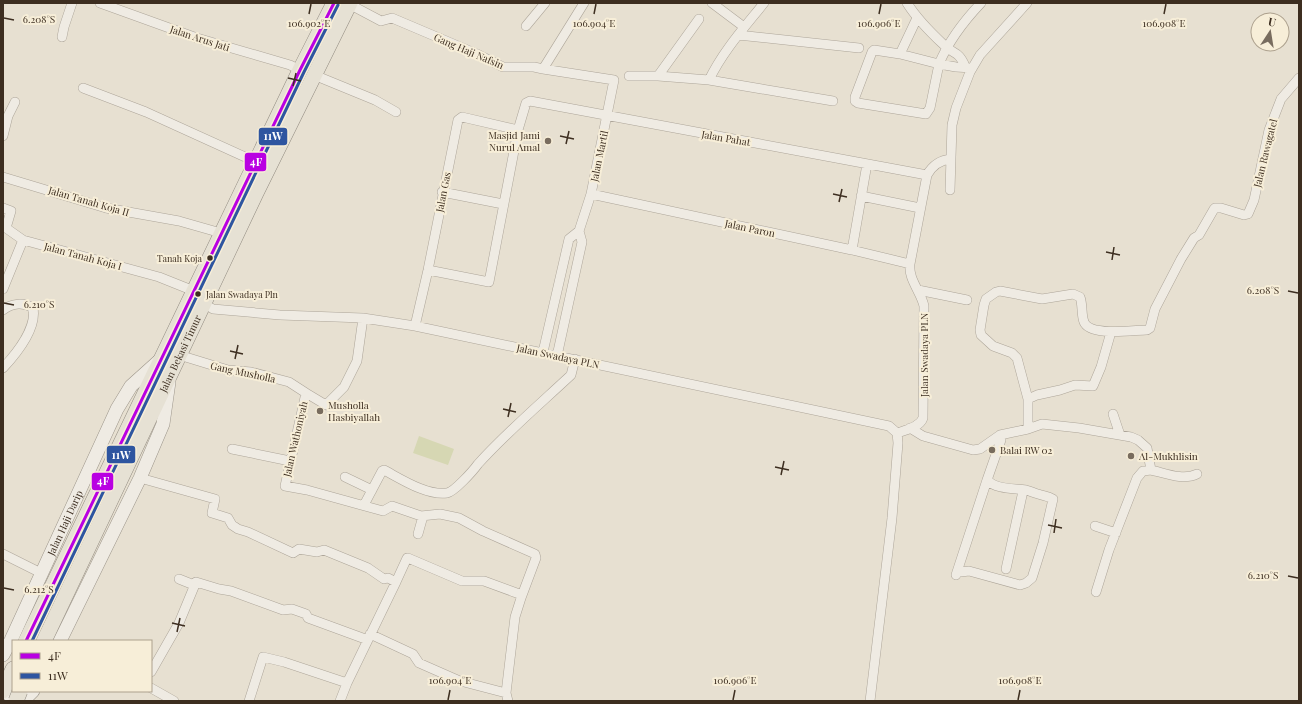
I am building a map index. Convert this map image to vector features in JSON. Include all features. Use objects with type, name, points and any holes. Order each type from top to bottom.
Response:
[{"type":"main road","name":"Jalan Bekasi Timur","points":[[44,640],[197,316],[208,306],[307,72],[334,3]]},
{"type":"main road","name":"Jalan Bekasi Timur","points":[[26,640],[256,162],[307,72],[350,3]]},
{"type":"main road","name":"Jalan Haji Darip","points":[[3,655],[117,409],[131,386],[162,357]]},
{"type":"main road","points":[[60,640],[140,478],[163,424],[170,374]]},
{"type":"main road","points":[[3,691],[12,671]]},
{"type":"main road","points":[[3,695],[29,695],[32,692]]},
{"type":"street","points":[[62,37],[72,3]]},
{"type":"street","name":"Jalan Arus Jati","points":[[101,3],[197,38],[290,65],[375,100],[396,112]]},
{"type":"street","name":"Gang Haji Nafsin","points":[[350,3],[381,22],[392,18],[477,54],[503,67],[534,67],[614,80]]},
{"type":"street","points":[[526,26],[545,3]]},
{"type":"street","points":[[543,69],[584,3]]},
{"type":"street","points":[[712,3],[744,27]]},
{"type":"street","points":[[709,80],[721,58],[764,3]]},
{"type":"street","points":[[907,3],[917,18],[946,47],[958,54],[968,67]]},
{"type":"street","points":[[968,67],[956,67],[939,64],[877,50],[872,52],[855,97],[855,101],[858,103],[926,114],[929,112],[939,64],[946,47],[966,19],[981,3]]},
{"type":"street","points":[[950,190],[952,125],[968,67],[1027,3]]},
{"type":"street","points":[[900,54],[917,18]]},
{"type":"street","points":[[658,76],[698,19]]},
{"type":"street","points":[[738,35],[859,48]]},
{"type":"street","points":[[629,76],[658,76],[709,80],[833,101]]},
{"type":"street","name":"Jalan Rawagatel","points":[[1111,332],[1147,330],[1150,328],[1155,309],[1181,259],[1194,238],[1199,235],[1215,208],[1221,208],[1246,215],[1250,210],[1254,200],[1269,130],[1281,99],[1299,78]]},
{"type":"street","name":"Jalan Martil","points":[[557,356],[582,242],[579,231],[591,194],[614,80]]},
{"type":"street","points":[[84,88],[146,112],[256,162]]},
{"type":"street","name":"Jalan Pahat","points":[[518,130],[526,103],[534,101],[927,176]]},
{"type":"street","points":[[3,136],[8,116],[14,102]]},
{"type":"street","name":"Jalan Gas","points":[[415,326],[428,270],[442,192],[458,120],[460,118],[466,118],[518,130]]},
{"type":"street","points":[[428,270],[489,282],[518,130]]},
{"type":"street","points":[[927,176],[933,166],[951,159]]},
{"type":"street","points":[[852,250],[867,164]]},
{"type":"street","name":"Jalan Swadaya PLN","points":[[208,306],[280,315],[363,318],[415,326],[883,424],[894,429],[897,433],[921,423],[924,415],[924,306],[909,272],[927,176]]},
{"type":"street","name":"Jalan Tanah Koja II","points":[[3,177],[106,208],[179,221],[221,233]]},
{"type":"street","points":[[442,192],[503,204]]},
{"type":"street","name":"Jalan Paron","points":[[591,194],[852,250],[910,264]]},
{"type":"street","points":[[861,196],[920,208]]},
{"type":"street","name":"Jalan Tanah Koja I","points":[[3,208],[11,211],[6,228],[23,240],[159,277],[194,291]]},
{"type":"street","name":"Jalan Martil","points":[[543,352],[569,239],[579,231]]},
{"type":"street","points":[[3,289],[23,240]]},
{"type":"street","points":[[918,290],[967,300]]},
{"type":"street","points":[[1028,399],[1075,384],[1093,386],[1101,367],[1111,332],[1094,329],[1087,326],[1084,322],[1081,299],[1077,295],[1073,294],[1042,299],[1000,291],[986,299],[980,330],[981,335],[993,346],[1015,355],[1017,358],[1028,399],[1028,429]]},
{"type":"street","points":[[3,310],[8,306],[15,304],[24,304],[34,308],[35,315],[28,334],[3,368]]},
{"type":"street","name":"Jalan Wathoniyah","points":[[363,318],[359,356],[344,387],[326,405],[306,393],[285,486],[364,505]]},
{"type":"street","name":"Gang Musholla","points":[[179,355],[228,370],[251,372],[289,382],[306,393]]},
{"type":"street","points":[[152,670],[179,623],[196,582],[231,591],[283,610],[294,610],[306,614],[308,618],[369,637],[413,654],[419,664],[460,681],[507,697],[514,620],[536,558],[535,554],[458,518],[440,514],[423,516],[392,506],[384,511],[364,505],[382,471],[384,470],[398,479],[428,491],[448,493],[468,476],[493,447],[571,375],[575,360]]},
{"type":"street","points":[[1113,414],[1120,435]]},
{"type":"street","points":[[910,428],[923,436],[973,450],[980,449],[1000,436],[1042,424],[1053,424],[1120,435],[1138,440],[1146,446],[1149,453],[1151,470]]},
{"type":"street","points":[[870,701],[892,518],[898,443],[897,433]]},
{"type":"street","points":[[987,480],[1005,488],[1025,490],[1048,496],[1053,500],[1043,543],[1032,578],[1026,583],[1020,585],[969,571],[958,574],[987,480],[1001,440],[1000,436]]},
{"type":"street","points":[[232,449],[290,461]]},
{"type":"street","points":[[1096,592],[1109,550],[1137,478],[1143,471],[1151,470],[1180,476],[1192,476],[1197,474]]},
{"type":"street","points":[[345,477],[372,490]]},
{"type":"street","points":[[140,478],[214,499],[212,513],[228,518],[230,524],[237,528],[293,553],[300,548],[318,552],[324,550],[360,564],[384,579],[388,578],[396,582]]},
{"type":"street","points":[[1006,569],[1023,490]]},
{"type":"street","points":[[418,534],[423,516]]},
{"type":"street","points":[[1095,526],[1116,533]]},
{"type":"street","points":[[3,554],[41,573]]},
{"type":"street","points":[[340,701],[347,683],[407,558],[462,582],[484,580],[522,595]]},
{"type":"street","points":[[179,579],[194,585]]},
{"type":"street","points":[[249,701],[263,657],[284,662],[347,683]]},
{"type":"street","points":[[152,689],[174,701]]},
{"type":"green space","points":[[419,436],[454,449],[448,465],[413,453]]},
{"type":"transit line","name":"4F","points":[[26,640],[300,70],[334,3]]},
{"type":"transit line","name":"11W","points":[[32,640],[304,72],[338,5]]},
{"type":"place","name":"Masjid Jami Nurul Amal","points":[[548,141]]},
{"type":"place","name":"Tanah Koja","points":[[210,258]]},
{"type":"place","name":"Jalan Swadaya Pln","points":[[198,294]]},
{"type":"place","name":"Musholla Hasbiyallah","points":[[320,411]]},
{"type":"place","name":"Balai RW 02","points":[[992,450]]},
{"type":"place","name":"Al-Mukhlisin","points":[[1131,456]]}]
